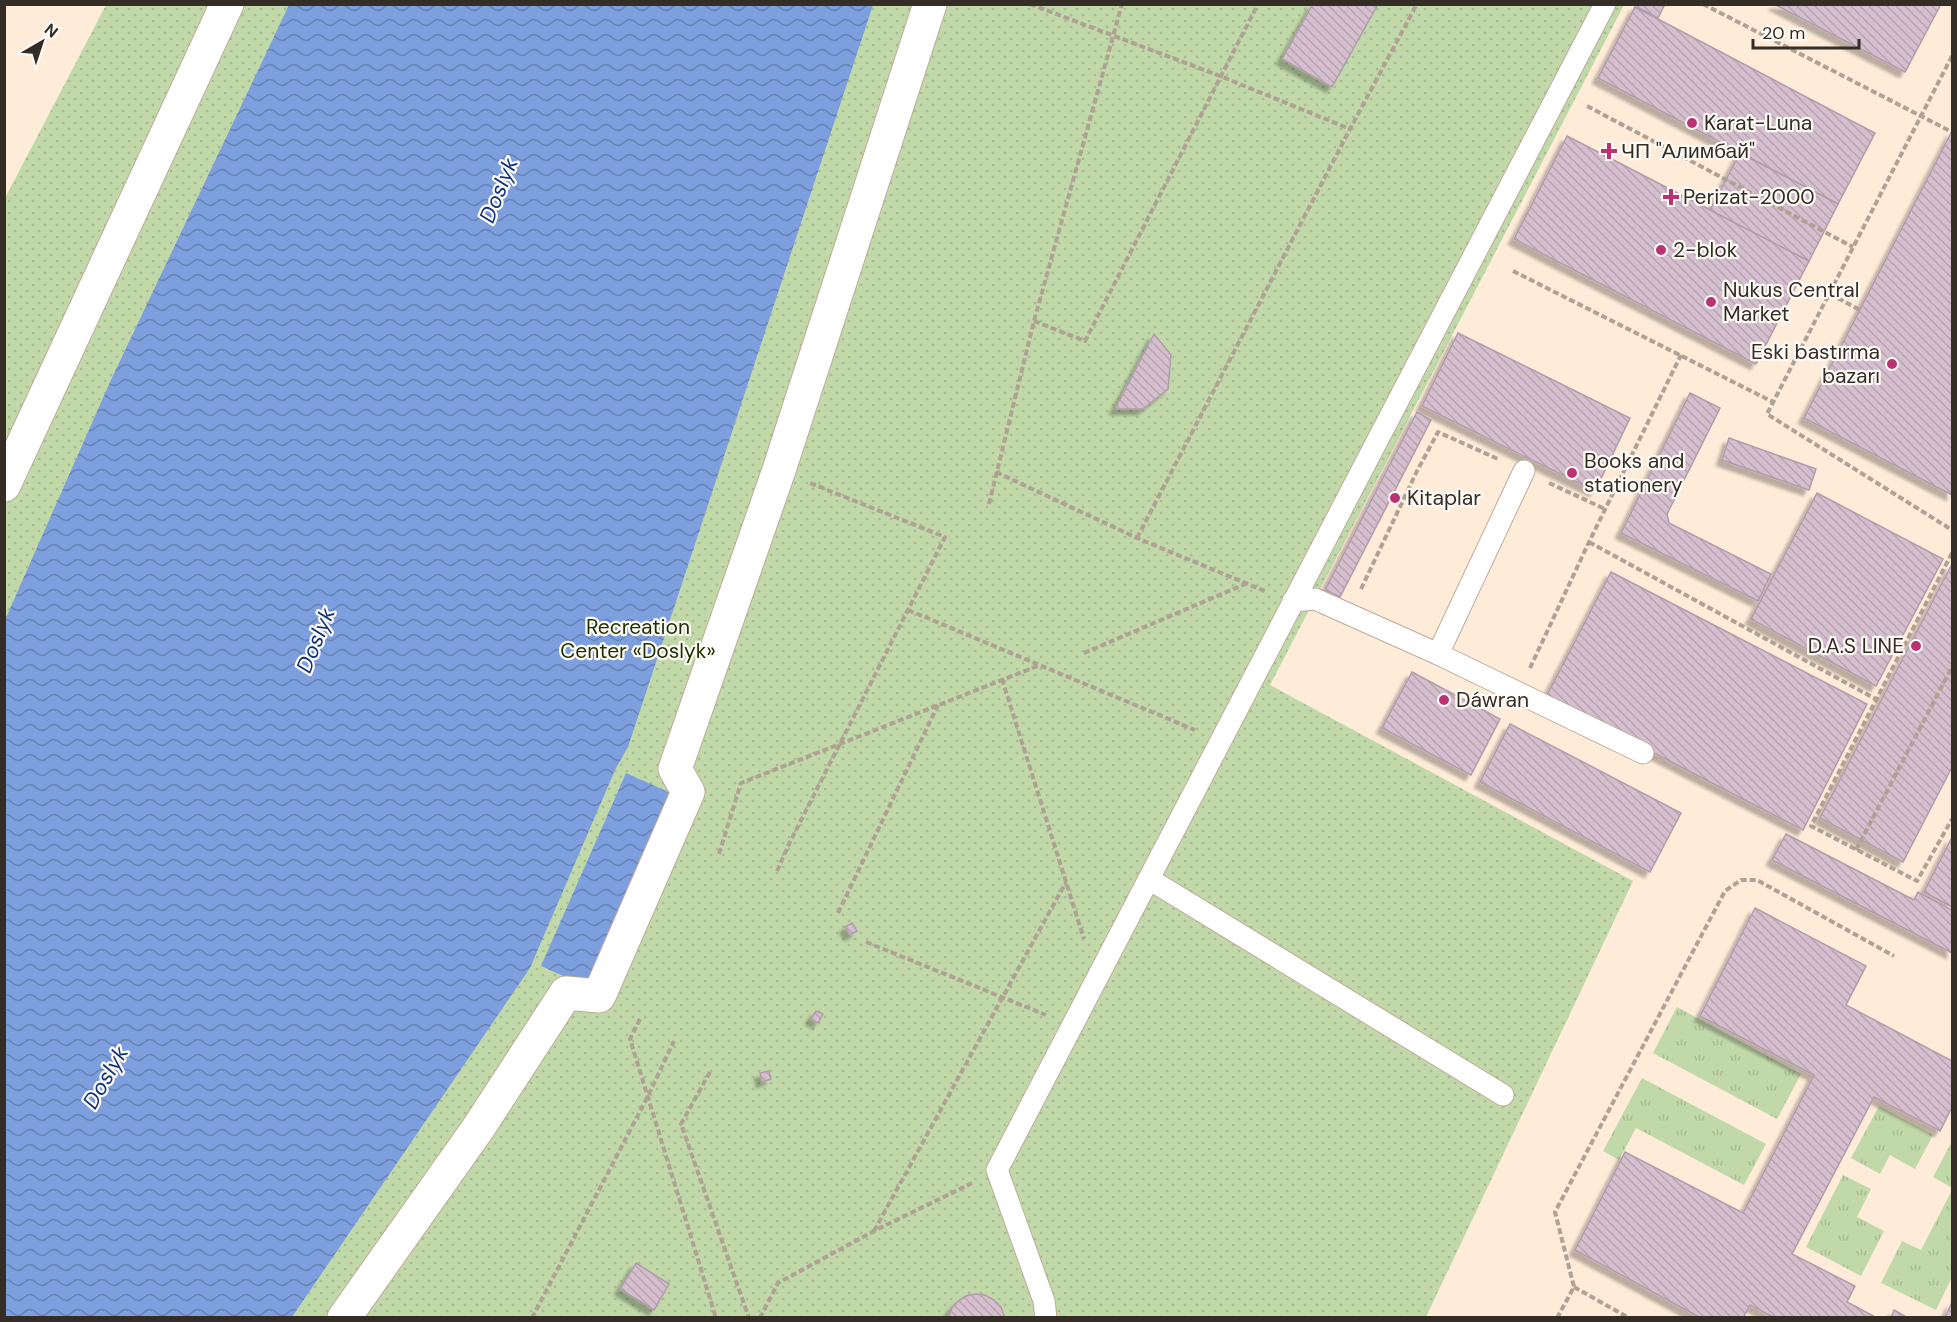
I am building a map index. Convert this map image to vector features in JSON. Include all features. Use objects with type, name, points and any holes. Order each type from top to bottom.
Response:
[{"type":"street","points":[[4,485],[227,4]]},
{"type":"street","points":[[344,1317],[479,1127],[566,993],[599,996],[688,792],[675,769],[779,470],[930,4]]},
{"type":"lane","points":[[1046,1317],[1044,1301],[997,1170],[1605,4]]},
{"type":"lane","points":[[1438,654],[1524,471]]},
{"type":"lane","points":[[1293,601],[1316,599],[1519,691],[1643,753]]},
{"type":"lane","points":[[1149,879],[1503,1095]]},
{"type":"path","points":[[1030,4],[1220,76],[1350,129]]},
{"type":"path","points":[[989,504],[1034,321],[1122,4]]},
{"type":"path","points":[[1034,321],[1085,341],[1258,4]]},
{"type":"path","points":[[1137,538],[1350,129],[1418,4]]},
{"type":"path","points":[[1703,4],[1952,132]]},
{"type":"path","points":[[1953,56],[1767,414],[1953,530]]},
{"type":"path","points":[[1587,106],[1853,247]]},
{"type":"path","points":[[1513,271],[1773,402]]},
{"type":"path","points":[[1830,294],[1860,310]]},
{"type":"path","points":[[1519,691],[1588,542],[1681,356]]},
{"type":"path","points":[[1349,614],[1438,432],[1605,509]]},
{"type":"path","points":[[777,871],[945,537],[779,470]]},
{"type":"path","points":[[996,472],[1137,538],[1245,584],[1293,601]]},
{"type":"path","points":[[1588,542],[1879,701]]},
{"type":"path","points":[[1953,553],[1879,701],[1811,826],[1917,881],[1953,819]]},
{"type":"path","points":[[1084,653],[1245,584]]},
{"type":"path","points":[[908,610],[1221,741]]},
{"type":"path","points":[[719,854],[741,783],[1040,665]]},
{"type":"path","points":[[1856,850],[1953,667]]},
{"type":"path","points":[[1002,680],[1097,979]]},
{"type":"path","points":[[838,913],[938,704]]},
{"type":"path","points":[[1557,1317],[1574,1287],[1555,1212],[1725,891],[1741,880],[1757,880],[1894,956]]},
{"type":"path","points":[[874,1231],[1066,882]]},
{"type":"path","points":[[866,942],[1073,1025]]},
{"type":"path","points":[[640,1019],[630,1039],[716,1317]]},
{"type":"path","points":[[532,1317],[647,1098],[674,1041]]},
{"type":"path","points":[[710,1072],[681,1124],[749,1317]]},
{"type":"path","points":[[760,1317],[778,1283],[874,1231],[997,1170]]},
{"type":"path","points":[[1574,1287],[1629,1317]]},
{"type":"green space","name":"Recreation Center «Doslyk»","points":[[106,5],[1624,5],[1270,685],[1633,881],[1426,1317],[5,1317],[4,200]]},
{"type":"green space","points":[[1677,1007],[1801,1074],[1777,1119],[1653,1053]]},
{"type":"green space","points":[[1642,1078],[1766,1144],[1744,1185],[1636,1128],[1619,1160],[1603,1151]]},
{"type":"green space","points":[[1879,1106],[1933,1135],[1915,1169],[1890,1155],[1880,1174],[1851,1158]]},
{"type":"green space","points":[[1952,1144],[1952,1188],[1933,1177]]},
{"type":"green space","points":[[1843,1175],[1871,1189],[1857,1217],[1884,1231],[1861,1276],[1806,1247]]},
{"type":"green space","points":[[1952,1190],[1952,1277],[1936,1310],[1881,1283],[1902,1241],[1921,1250]]},
{"type":"water","name":"Doslyk","points":[[289,5],[873,5],[628,747],[615,770],[530,968],[292,1317],[5,1317],[5,620],[110,382]]},
{"type":"water","points":[[626,773],[673,794],[588,987],[541,966]]},
{"type":"building","points":[[1313,4],[1378,4],[1332,87],[1282,59]]},
{"type":"building","points":[[1639,4],[1665,4],[1658,18],[1637,7]]},
{"type":"building","points":[[1774,4],[1941,4],[1905,72]]},
{"type":"building","points":[[1635,7],[1875,133],[1838,204],[1598,78]]},
{"type":"building","name":"Eski bastırma bazarı","points":[[1952,131],[1952,495],[1804,418]]},
{"type":"building","name":"2-blok","points":[[1567,136],[1809,261],[1756,364],[1514,239]]},
{"type":"building","points":[[1740,153],[1838,204],[1809,261],[1710,210]]},
{"type":"building","points":[[1458,333],[1630,418],[1595,491],[1422,406]]},
{"type":"building","points":[[1154,334],[1171,355],[1168,389],[1143,409],[1115,409]]},
{"type":"building","points":[[1690,393],[1720,408],[1667,514],[1669,523],[1771,574],[1758,601],[1621,533]]},
{"type":"building","points":[[1417,412],[1431,420],[1340,597],[1325,590]]},
{"type":"building","points":[[1729,438],[1816,469],[1809,490],[1722,460]]},
{"type":"building","points":[[1817,493],[1943,559],[1876,686],[1751,619]]},
{"type":"building","points":[[1952,564],[1952,767],[1903,862],[1820,818]]},
{"type":"building","points":[[1611,572],[1867,704],[1803,830],[1546,697]]},
{"type":"building","points":[[1412,672],[1500,719],[1471,775],[1382,728]]},
{"type":"building","points":[[1510,724],[1681,813],[1650,872],[1480,782]]},
{"type":"building","points":[[1786,834],[1914,900],[1918,892],[1952,910],[1952,953],[1772,860]]},
{"type":"building","points":[[1952,837],[1952,907],[1924,892]]},
{"type":"building","points":[[1755,908],[1866,966],[1846,1005],[1952,1061],[1952,1107],[1940,1131],[1874,1097],[1792,1254],[1855,1286],[1847,1302],[1877,1318],[1775,1318],[1750,1305],[1743,1318],[1701,1318],[1575,1250],[1625,1152],[1743,1213],[1814,1075],[1700,1016]]},
{"type":"building","points":[[852,923],[857,931],[850,935],[845,927]]},
{"type":"building","points":[[816,1011],[823,1014],[818,1023],[811,1019]]},
{"type":"building","points":[[769,1071],[771,1079],[762,1082],[760,1073]]},
{"type":"building","points":[[636,1263],[669,1284],[654,1310],[620,1289]]},
{"type":"building","points":[[976,1294],[985,1295],[994,1300],[1001,1307],[1005,1318],[948,1318],[958,1301]]},
{"type":"building","points":[[1952,1302],[1952,1318],[1945,1318]]},
{"type":"building","points":[[1894,1310],[1908,1318],[1891,1318]]},
{"type":"place","name":"Karat-Luna","points":[[1692,123]]},
{"type":"place","name":"ЧП \"Алимбай\"","points":[[1609,151]]},
{"type":"place","name":"Perizat-2000","points":[[1671,197]]},
{"type":"place","name":"2-blok","points":[[1661,250]]},
{"type":"place","name":"Nukus Central Market","points":[[1711,302]]},
{"type":"place","name":"Eski bastırma bazarı","points":[[1892,364]]},
{"type":"place","name":"Books and stationery","points":[[1572,473]]},
{"type":"place","name":"Kitaplar","points":[[1395,498]]},
{"type":"place","name":"D.A.S LINE","points":[[1916,646]]},
{"type":"place","name":"Dáwran","points":[[1444,700]]}]
